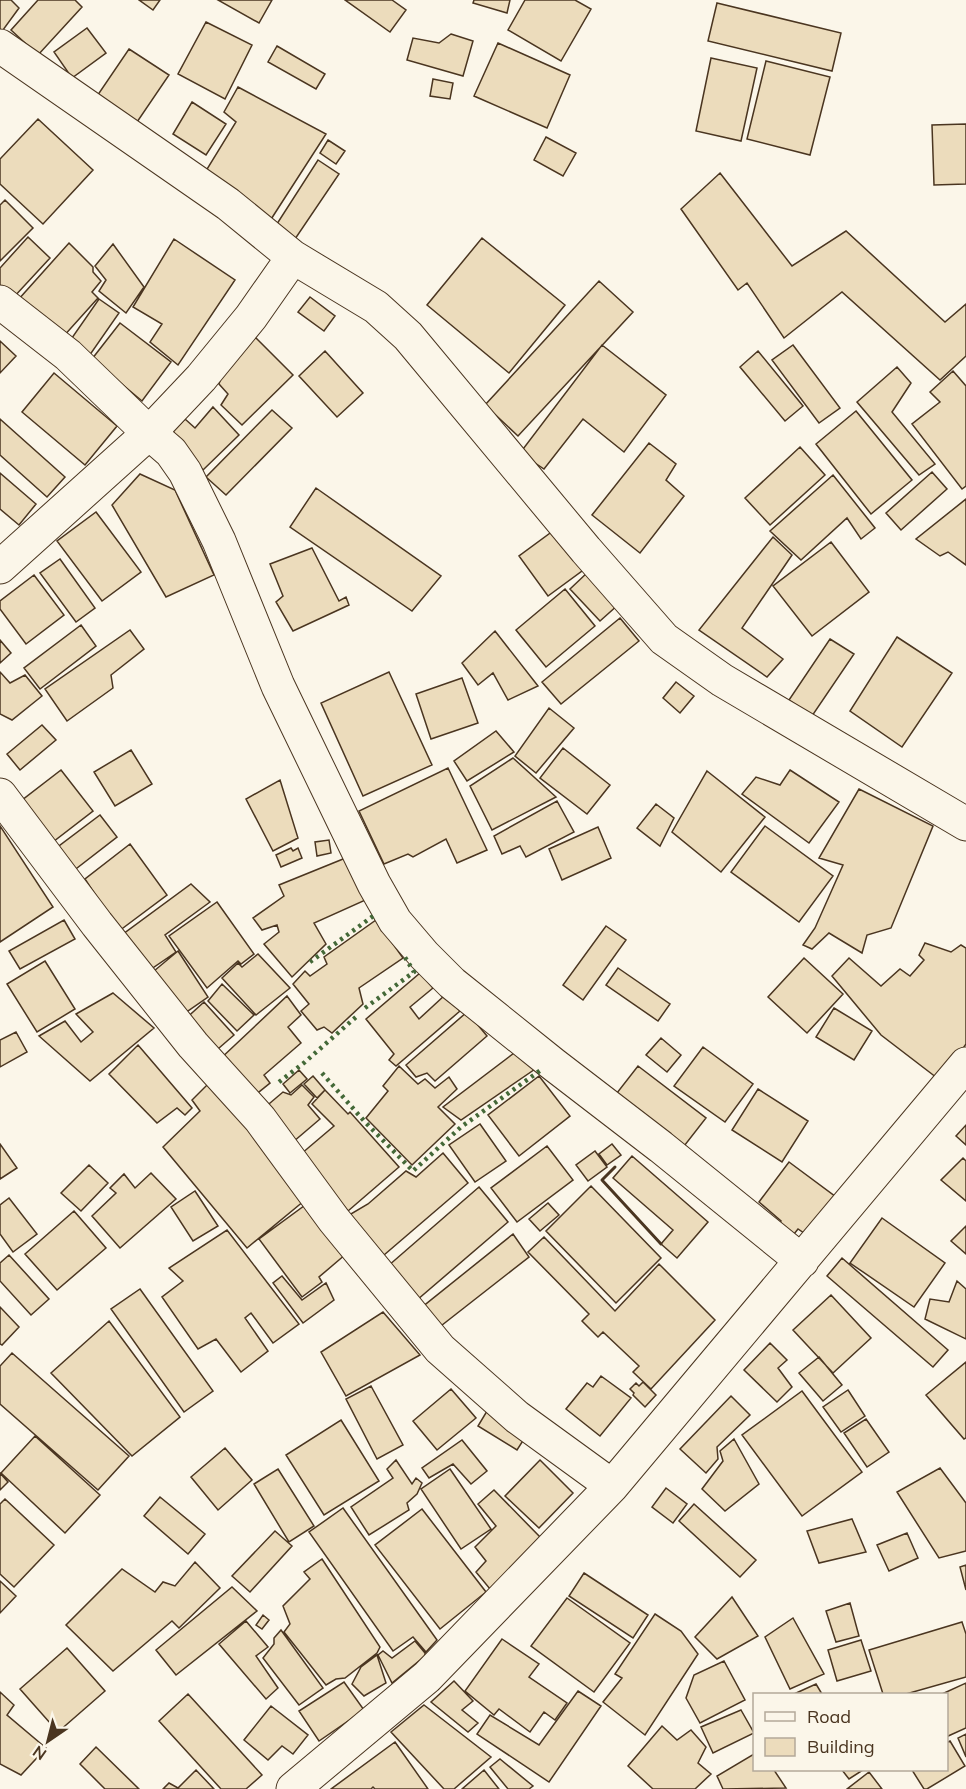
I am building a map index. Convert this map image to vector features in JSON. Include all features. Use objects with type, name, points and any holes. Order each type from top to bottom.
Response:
[{"type":"street","points":[[0,46],[228,204],[293,257],[376,307],[408,336],[586,550],[664,639],[722,680],[966,824]]},
{"type":"street","points":[[0,567],[149,433],[201,378],[251,317],[293,257]]},
{"type":"street","points":[[0,302],[68,356],[171,452],[185,472],[219,541],[278,686],[374,884],[395,921],[452,983],[802,1261]]},
{"type":"street","points":[[0,795],[104,934],[193,1045],[260,1119],[334,1220],[440,1349],[517,1417],[612,1486]]},
{"type":"street","points":[[293,1789],[427,1677],[612,1486],[966,1064]]},
{"type":"building","points":[[0,0],[11,0],[19,8],[0,34]]},
{"type":"building","points":[[38,0],[75,0],[82,7],[38,55],[11,30]]},
{"type":"building","points":[[139,0],[160,0],[153,10]]},
{"type":"building","points":[[218,0],[272,0],[259,23]]},
{"type":"building","points":[[345,0],[392,0],[406,10],[390,32]]},
{"type":"building","points":[[474,0],[510,0],[507,13],[473,3]]},
{"type":"building","points":[[525,0],[575,0],[591,9],[561,61],[508,30]]},
{"type":"building","points":[[717,3],[841,33],[832,71],[708,41]]},
{"type":"building","points":[[206,22],[252,45],[225,99],[178,74]]},
{"type":"building","points":[[87,28],[106,53],[72,78],[54,52]]},
{"type":"building","points":[[451,34],[473,41],[463,76],[407,60],[413,38],[439,43]]},
{"type":"building","points":[[498,43],[570,75],[547,128],[474,96]]},
{"type":"building","points":[[277,46],[325,74],[316,89],[268,62]]},
{"type":"building","points":[[129,49],[169,75],[133,128],[93,102]]},
{"type":"building","points":[[711,58],[757,68],[741,141],[696,131]]},
{"type":"building","points":[[766,61],[830,77],[810,155],[747,139]]},
{"type":"building","points":[[433,79],[453,83],[450,99],[430,96]]},
{"type":"building","points":[[238,87],[326,134],[266,227],[204,174],[236,122],[224,112]]},
{"type":"building","points":[[192,102],[226,124],[206,155],[173,134]]},
{"type":"building","points":[[38,119],[93,170],[43,224],[0,184],[0,159]]},
{"type":"building","points":[[966,124],[966,184],[934,185],[932,125]]},
{"type":"building","points":[[546,137],[576,153],[563,176],[534,160]]},
{"type":"building","points":[[328,140],[345,151],[336,164],[320,153]]},
{"type":"building","points":[[318,160],[339,174],[293,242],[273,230]]},
{"type":"building","points":[[720,173],[792,266],[846,231],[945,322],[966,304],[966,356],[940,380],[842,292],[784,338],[747,283],[738,290],[681,209]]},
{"type":"building","points":[[5,200],[33,228],[0,261],[0,205]]},
{"type":"building","points":[[28,237],[50,258],[13,298],[0,286],[0,268]]},
{"type":"building","points":[[482,238],[565,305],[509,373],[427,305]]},
{"type":"building","points":[[174,239],[235,280],[178,365],[150,342],[162,324],[133,307]]},
{"type":"building","points":[[69,243],[93,267],[93,272],[101,281],[92,292],[98,298],[62,338],[18,300]]},
{"type":"building","points":[[113,244],[144,287],[126,313],[99,291],[106,280],[95,266]]},
{"type":"building","points":[[599,281],[633,312],[518,436],[485,405]]},
{"type":"building","points":[[310,297],[335,316],[324,331],[298,312]]},
{"type":"building","points":[[99,299],[119,313],[87,359],[67,345]]},
{"type":"building","points":[[120,323],[171,362],[142,401],[92,359]]},
{"type":"building","points":[[255,337],[293,375],[242,425],[221,405],[228,394],[219,384],[222,374]]},
{"type":"building","points":[[0,341],[16,356],[0,373]]},
{"type":"building","points":[[602,345],[666,395],[624,452],[583,419],[544,469],[520,453]]},
{"type":"building","points":[[793,345],[840,408],[819,423],[772,360]]},
{"type":"building","points":[[325,351],[363,393],[337,417],[299,376]]},
{"type":"building","points":[[758,351],[803,406],[785,421],[740,367]]},
{"type":"building","points":[[897,367],[911,383],[892,412],[935,464],[919,475],[857,402]]},
{"type":"building","points":[[953,371],[966,386],[966,486],[962,489],[912,424],[940,402],[930,392]]},
{"type":"building","points":[[54,373],[117,426],[85,465],[22,412]]},
{"type":"building","points":[[213,407],[239,435],[203,470],[170,435],[185,419],[195,428]]},
{"type":"building","points":[[272,410],[292,428],[226,495],[206,477]]},
{"type":"building","points":[[856,411],[912,480],[871,514],[816,444]]},
{"type":"building","points":[[0,419],[65,477],[47,497],[0,455]]},
{"type":"building","points":[[649,443],[676,464],[666,480],[684,496],[640,553],[592,515]]},
{"type":"building","points":[[800,447],[825,475],[770,525],[745,498]]},
{"type":"building","points":[[932,472],[947,489],[901,530],[886,513]]},
{"type":"building","points":[[0,473],[36,504],[19,525],[0,509]]},
{"type":"building","points":[[140,474],[175,490],[214,575],[166,597],[112,505]]},
{"type":"building","points":[[833,475],[875,528],[861,539],[847,518],[801,560],[770,531]]},
{"type":"building","points":[[316,488],[441,576],[412,611],[290,527]]},
{"type":"building","points":[[966,499],[966,565],[948,552],[940,556],[916,539]]},
{"type":"building","points":[[96,512],[141,572],[102,601],[57,541]]},
{"type":"building","points":[[557,528],[586,568],[548,596],[519,556]]},
{"type":"building","points":[[773,537],[792,555],[742,628],[783,659],[767,677],[699,630]]},
{"type":"building","points":[[831,542],[869,592],[812,636],[773,586]]},
{"type":"building","points":[[312,548],[339,601],[346,597],[349,605],[293,631],[276,602],[283,596],[270,564]]},
{"type":"building","points":[[60,559],[95,608],[76,622],[40,573]]},
{"type":"building","points":[[588,572],[619,604],[600,621],[570,589]]},
{"type":"building","points":[[34,575],[64,615],[26,644],[0,609],[0,601]]},
{"type":"building","points":[[565,589],[595,626],[546,667],[516,630]]},
{"type":"building","points":[[620,618],[639,641],[561,704],[542,682]]},
{"type":"building","points":[[81,625],[96,646],[40,689],[24,668]]},
{"type":"building","points":[[130,630],[144,649],[111,675],[113,688],[67,721],[45,689]]},
{"type":"building","points":[[495,631],[538,686],[508,700],[493,673],[478,685],[462,663]]},
{"type":"building","points":[[897,637],[952,673],[902,747],[850,711]]},
{"type":"building","points":[[830,639],[854,654],[812,716],[789,700]]},
{"type":"building","points":[[0,640],[11,653],[0,663]]},
{"type":"building","points":[[0,672],[10,683],[25,675],[42,696],[12,720],[0,714]]},
{"type":"building","points":[[389,672],[432,765],[363,796],[321,703]]},
{"type":"building","points":[[462,678],[478,723],[431,739],[416,694]]},
{"type":"building","points":[[676,682],[694,696],[680,713],[663,698]]},
{"type":"building","points":[[549,708],[574,728],[536,773],[515,756]]},
{"type":"building","points":[[42,725],[56,740],[20,770],[7,754]]},
{"type":"building","points":[[496,731],[514,752],[467,781],[454,761]]},
{"type":"building","points":[[563,748],[610,785],[587,814],[540,778]]},
{"type":"building","points":[[131,750],[152,784],[115,806],[94,772]]},
{"type":"building","points":[[513,758],[556,797],[492,830],[470,786]]},
{"type":"building","points":[[448,768],[487,850],[457,863],[446,839],[413,857],[408,854],[384,864],[359,811]]},
{"type":"building","points":[[61,770],[93,811],[49,845],[17,804]]},
{"type":"building","points":[[790,770],[839,802],[809,843],[742,794],[756,777],[780,785]]},
{"type":"building","points":[[707,771],[765,817],[721,872],[672,832]]},
{"type":"building","points":[[280,780],[298,838],[273,851],[246,799]]},
{"type":"building","points":[[859,789],[933,826],[891,928],[867,935],[862,953],[829,933],[812,949],[803,945],[815,928],[843,865],[819,858]]},
{"type":"building","points":[[557,801],[574,832],[526,857],[520,846],[502,854],[494,836]]},
{"type":"building","points":[[656,804],[674,818],[660,846],[637,828]]},
{"type":"building","points":[[100,815],[117,837],[68,875],[51,852]]},
{"type":"building","points":[[0,826],[53,907],[0,942]]},
{"type":"building","points":[[765,826],[833,876],[799,922],[731,872]]},
{"type":"building","points":[[598,827],[611,858],[562,880],[549,849]]},
{"type":"building","points":[[329,840],[331,853],[317,856],[315,842]]},
{"type":"building","points":[[130,844],[167,895],[119,931],[85,879]]},
{"type":"building","points":[[291,848],[293,851],[298,848],[302,858],[281,867],[276,855]]},
{"type":"building","points":[[348,857],[370,898],[314,923],[326,944],[292,977],[264,944],[279,932],[277,925],[262,930],[253,918],[284,896],[279,885]]},
{"type":"building","points":[[191,884],[210,902],[165,935],[176,952],[141,976],[115,940]]},
{"type":"building","points":[[217,902],[254,954],[241,964],[238,961],[207,988],[169,936]]},
{"type":"building","points":[[64,920],[75,939],[20,969],[9,951]]},
{"type":"building","points":[[376,920],[403,958],[359,988],[363,1004],[332,1033],[324,1027],[317,1030],[301,1011],[309,1004],[293,984],[305,971],[310,976],[327,964],[324,957]]},
{"type":"building","points":[[606,926],[626,940],[583,1000],[563,985]]},
{"type":"building","points":[[925,943],[951,952],[961,945],[966,948],[966,1044],[941,1081],[881,1035],[832,976],[849,958],[881,986],[900,969],[910,976],[924,960],[919,955]]},
{"type":"building","points":[[178,951],[208,997],[175,1020],[142,981]]},
{"type":"building","points":[[258,954],[290,988],[256,1015],[222,978],[238,963],[242,967]]},
{"type":"building","points":[[804,958],[843,994],[807,1033],[768,997]]},
{"type":"building","points":[[45,961],[75,1009],[37,1032],[7,984]]},
{"type":"building","points":[[618,968],[670,1004],[658,1021],[606,985]]},
{"type":"building","points":[[420,973],[433,988],[410,1007],[419,1019],[445,995],[460,1011],[396,1066],[389,1060],[394,1054],[366,1019]]},
{"type":"building","points":[[222,984],[254,1015],[237,1031],[208,1001]]},
{"type":"building","points":[[113,993],[154,1028],[90,1081],[39,1036],[65,1021],[81,1042],[93,1032],[76,1014]]},
{"type":"building","points":[[287,996],[301,1015],[288,1027],[301,1043],[264,1075],[270,1083],[249,1100],[218,1061]]},
{"type":"building","points":[[204,1002],[234,1035],[211,1055],[182,1022]]},
{"type":"building","points":[[834,1008],[872,1031],[854,1060],[816,1037]]},
{"type":"building","points":[[467,1012],[487,1036],[435,1081],[427,1073],[416,1077],[406,1065]]},
{"type":"building","points":[[16,1032],[27,1052],[0,1067],[0,1040]]},
{"type":"building","points":[[661,1038],[681,1055],[667,1072],[646,1055]]},
{"type":"building","points":[[138,1045],[192,1108],[185,1115],[177,1108],[157,1123],[109,1074]]},
{"type":"building","points":[[522,1047],[541,1065],[461,1120],[443,1107]]},
{"type":"building","points":[[703,1047],[753,1084],[725,1122],[674,1086]]},
{"type":"building","points":[[399,1066],[418,1084],[425,1079],[435,1088],[449,1077],[457,1089],[438,1107],[455,1124],[412,1165],[366,1118],[388,1091],[383,1086]]},
{"type":"building","points":[[638,1066],[706,1118],[681,1150],[613,1098]]},
{"type":"building","points":[[299,1070],[307,1079],[290,1093],[283,1084]]},
{"type":"building","points":[[313,1076],[325,1090],[317,1098],[304,1084]]},
{"type":"building","points":[[539,1076],[570,1116],[519,1156],[488,1115]]},
{"type":"building","points":[[213,1079],[310,1196],[247,1248],[163,1147],[200,1111],[192,1100]]},
{"type":"building","points":[[302,1085],[314,1097],[308,1105],[320,1119],[293,1142],[263,1109],[283,1092],[291,1095]]},
{"type":"building","points":[[758,1089],[808,1121],[782,1162],[732,1130]]},
{"type":"building","points":[[325,1090],[348,1114],[350,1112],[399,1167],[348,1211],[301,1154],[334,1126],[312,1104]]},
{"type":"building","points":[[480,1124],[506,1161],[475,1182],[449,1145]]},
{"type":"building","points":[[966,1125],[966,1145],[956,1136]]},
{"type":"building","points":[[0,1144],[17,1168],[0,1179]]},
{"type":"building","points":[[612,1144],[621,1155],[607,1165],[599,1154]]},
{"type":"building","points":[[547,1146],[573,1180],[517,1222],[491,1188]]},
{"type":"building","points":[[595,1151],[607,1167],[588,1181],[576,1165]]},
{"type":"building","points":[[443,1153],[468,1183],[377,1261],[339,1221],[368,1204],[406,1171],[416,1177]]},
{"type":"building","points":[[632,1156],[708,1222],[677,1258],[661,1244],[673,1230],[613,1178]]},
{"type":"building","points":[[963,1158],[966,1161],[966,1201],[941,1180]]},
{"type":"building","points":[[789,1162],[836,1197],[807,1235],[798,1229],[790,1239],[777,1229],[781,1221],[759,1202]]},
{"type":"building","points":[[89,1165],[108,1183],[81,1211],[61,1193]]},
{"type":"building","points":[[151,1173],[176,1199],[120,1248],[92,1216],[116,1193],[110,1188],[124,1174],[135,1188]]},
{"type":"building","points":[[591,1186],[661,1258],[616,1303],[546,1231]]},
{"type":"building","points":[[479,1187],[508,1222],[417,1300],[388,1266]]},
{"type":"building","points":[[195,1191],[218,1226],[193,1241],[171,1207]]},
{"type":"building","points":[[9,1198],[37,1234],[13,1252],[0,1234],[0,1205]]},
{"type":"building","points":[[308,1203],[346,1254],[319,1277],[322,1282],[302,1297],[259,1239]]},
{"type":"building","points":[[548,1203],[559,1215],[540,1231],[529,1219]]},
{"type":"building","points":[[74,1211],[106,1248],[57,1290],[25,1254]]},
{"type":"building","points":[[882,1218],[945,1263],[914,1307],[850,1263]]},
{"type":"building","points":[[966,1226],[966,1254],[951,1241]]},
{"type":"building","points":[[227,1230],[299,1324],[273,1343],[251,1313],[245,1318],[268,1351],[241,1372],[216,1339],[198,1349],[162,1297],[183,1281],[169,1268]]},
{"type":"building","points":[[513,1234],[529,1257],[437,1329],[421,1308]]},
{"type":"building","points":[[544,1237],[615,1311],[659,1264],[715,1320],[651,1389],[633,1372],[639,1366],[603,1332],[598,1337],[582,1321],[589,1314],[528,1252]]},
{"type":"building","points":[[9,1255],[49,1299],[31,1315],[0,1281],[0,1263]]},
{"type":"building","points":[[842,1258],[948,1350],[933,1367],[827,1276]]},
{"type":"building","points":[[282,1276],[302,1300],[326,1283],[334,1300],[303,1323],[273,1283]]},
{"type":"building","points":[[957,1281],[966,1289],[966,1339],[925,1319],[930,1299],[949,1302]]},
{"type":"building","points":[[140,1289],[213,1391],[184,1412],[111,1309]]},
{"type":"building","points":[[831,1295],[871,1338],[833,1373],[793,1330]]},
{"type":"building","points":[[0,1307],[19,1327],[2,1345],[0,1344]]},
{"type":"building","points":[[383,1312],[420,1355],[346,1396],[321,1352]]},
{"type":"building","points":[[109,1321],[180,1417],[132,1456],[51,1373]]},
{"type":"building","points":[[770,1343],[787,1360],[778,1368],[792,1387],[777,1402],[744,1370]]},
{"type":"building","points":[[12,1353],[129,1456],[98,1490],[0,1404],[0,1366]]},
{"type":"building","points":[[819,1357],[842,1385],[823,1401],[799,1373]]},
{"type":"building","points":[[966,1362],[966,1438],[964,1439],[926,1395]]},
{"type":"building","points":[[601,1376],[631,1398],[600,1436],[566,1409],[587,1383],[593,1387]]},
{"type":"building","points":[[643,1382],[656,1395],[645,1407],[630,1389],[636,1383],[639,1386]]},
{"type":"building","points":[[371,1386],[403,1445],[377,1459],[346,1399]]},
{"type":"building","points":[[451,1389],[476,1418],[437,1450],[413,1421]]},
{"type":"building","points":[[848,1390],[865,1416],[841,1432],[823,1407]]},
{"type":"building","points":[[802,1391],[862,1472],[802,1516],[742,1435]]},
{"type":"building","points":[[731,1396],[750,1415],[717,1447],[718,1459],[706,1473],[680,1449]]},
{"type":"building","points":[[487,1411],[526,1436],[517,1450],[478,1426]]},
{"type":"building","points":[[866,1419],[889,1452],[867,1467],[844,1433]]},
{"type":"building","points":[[341,1420],[379,1481],[324,1515],[286,1455]]},
{"type":"building","points":[[35,1436],[100,1495],[65,1533],[1,1473]]},
{"type":"building","points":[[734,1439],[759,1484],[725,1511],[702,1489],[723,1461],[720,1451]]},
{"type":"building","points":[[462,1440],[487,1471],[471,1484],[453,1464],[429,1478],[422,1468]]},
{"type":"building","points":[[225,1448],[252,1480],[218,1510],[191,1477]]},
{"type":"building","points":[[396,1460],[412,1484],[416,1478],[422,1483],[417,1494],[407,1503],[409,1510],[369,1535],[351,1507],[393,1478],[387,1469]]},
{"type":"building","points":[[540,1460],[573,1493],[539,1528],[505,1496]]},
{"type":"building","points":[[940,1468],[966,1503],[966,1551],[939,1558],[897,1492]]},
{"type":"building","points":[[278,1469],[314,1526],[289,1542],[254,1484]]},
{"type":"building","points":[[450,1469],[491,1529],[461,1549],[421,1489]]},
{"type":"building","points":[[0,1473],[8,1482],[0,1490]]},
{"type":"building","points":[[666,1488],[687,1504],[673,1523],[652,1507]]},
{"type":"building","points":[[494,1490],[541,1538],[490,1589],[476,1572],[486,1561],[475,1547],[496,1526],[478,1504]]},
{"type":"building","points":[[160,1497],[205,1534],[188,1554],[144,1516]]},
{"type":"building","points":[[5,1499],[54,1545],[14,1587],[0,1574],[0,1504]]},
{"type":"building","points":[[694,1504],[756,1560],[740,1577],[679,1521]]},
{"type":"building","points":[[343,1508],[437,1640],[426,1652],[413,1637],[393,1651],[309,1532]]},
{"type":"building","points":[[422,1509],[486,1592],[440,1629],[375,1545]]},
{"type":"building","points":[[852,1519],[866,1552],[819,1563],[807,1531]]},
{"type":"building","points":[[275,1531],[292,1546],[250,1592],[232,1576]]},
{"type":"building","points":[[907,1533],[918,1558],[889,1571],[877,1545]]},
{"type":"building","points":[[322,1559],[380,1647],[377,1653],[345,1678],[336,1679],[326,1685],[284,1632],[290,1624],[283,1606],[310,1579],[304,1572]]},
{"type":"building","points":[[195,1562],[220,1588],[179,1628],[172,1621],[113,1671],[66,1625],[122,1569],[155,1592],[163,1582],[175,1586]]},
{"type":"building","points":[[966,1565],[966,1590],[960,1567]]},
{"type":"building","points":[[584,1573],[648,1615],[633,1638],[569,1596]]},
{"type":"building","points":[[0,1581],[16,1596],[0,1613]]},
{"type":"building","points":[[232,1587],[257,1611],[176,1675],[156,1650]]},
{"type":"building","points":[[732,1597],[758,1636],[717,1659],[695,1637]]},
{"type":"building","points":[[567,1598],[630,1643],[594,1692],[531,1646]]},
{"type":"building","points":[[850,1603],[859,1636],[836,1642],[826,1611]]},
{"type":"building","points":[[655,1614],[681,1631],[698,1654],[645,1735],[603,1702],[622,1678],[615,1674]]},
{"type":"building","points":[[263,1615],[269,1620],[262,1629],[256,1625]]},
{"type":"building","points":[[793,1618],[824,1674],[790,1689],[765,1637]]},
{"type":"building","points":[[246,1621],[268,1647],[256,1656],[278,1688],[266,1699],[219,1644]]},
{"type":"building","points":[[962,1622],[966,1634],[966,1677],[910,1693],[883,1693],[869,1650]]},
{"type":"building","points":[[281,1630],[323,1688],[299,1705],[263,1658]]},
{"type":"building","points":[[502,1639],[539,1664],[529,1677],[567,1703],[555,1720],[544,1712],[530,1732],[499,1709],[494,1715],[465,1691]]},
{"type":"building","points":[[861,1640],[871,1671],[837,1681],[828,1650]]},
{"type":"building","points":[[415,1641],[425,1656],[392,1683],[378,1655],[383,1651],[392,1658]]},
{"type":"building","points":[[67,1648],[105,1691],[58,1732],[20,1689]]},
{"type":"building","points":[[377,1655],[386,1683],[364,1696],[352,1684],[361,1667]]},
{"type":"building","points":[[724,1661],[745,1700],[700,1723],[686,1698],[694,1675]]},
{"type":"building","points":[[454,1681],[473,1701],[462,1710],[478,1723],[468,1732],[431,1702]]},
{"type":"building","points":[[344,1682],[364,1710],[319,1741],[299,1711]]},
{"type":"building","points":[[966,1683],[966,1728],[948,1736],[948,1693],[944,1693]]},
{"type":"building","points":[[816,1684],[821,1693],[796,1693]]},
{"type":"building","points":[[578,1691],[601,1706],[549,1782],[477,1734],[490,1715],[539,1745]]},
{"type":"building","points":[[0,1692],[14,1705],[7,1715],[46,1748],[21,1775],[0,1764]]},
{"type":"building","points":[[188,1694],[262,1775],[246,1789],[221,1789],[159,1721]]},
{"type":"building","points":[[424,1705],[491,1757],[454,1789],[444,1789],[391,1732]]},
{"type":"building","points":[[271,1706],[308,1735],[293,1754],[282,1746],[268,1760],[244,1740]]},
{"type":"building","points":[[741,1710],[753,1733],[713,1753],[701,1727]]},
{"type":"building","points":[[662,1726],[677,1740],[691,1730],[706,1747],[698,1763],[711,1774],[695,1789],[653,1789],[628,1766]]},
{"type":"building","points":[[966,1734],[966,1757],[958,1738]]},
{"type":"building","points":[[950,1741],[965,1766],[924,1789],[913,1771],[948,1771],[948,1742]]},
{"type":"building","points":[[395,1742],[428,1789],[375,1789],[373,1787],[371,1789],[331,1789]]},
{"type":"building","points":[[96,1747],[139,1789],[105,1789],[80,1764]]},
{"type":"building","points":[[753,1755],[753,1771],[775,1771],[786,1788],[723,1789],[717,1776]]},
{"type":"building","points":[[500,1759],[533,1786],[529,1789],[508,1789],[490,1767]]},
{"type":"building","points":[[196,1770],[214,1789],[163,1789],[169,1783],[178,1788]]},
{"type":"building","points":[[484,1770],[499,1789],[462,1789]]},
{"type":"building","points":[[843,1771],[861,1771],[849,1779]]},
{"type":"building","points":[[869,1772],[882,1789],[847,1789]]},
{"type":"hedge","points":[[310,962],[376,914]]},
{"type":"hedge","points":[[365,1008],[414,972],[403,954]]},
{"type":"hedge","points":[[279,1082],[356,1017]]},
{"type":"hedge","points":[[322,1073],[365,1122],[413,1171],[461,1127],[541,1070]]},
{"type":"wall","points":[[615,1167],[602,1180],[661,1244]]}]
